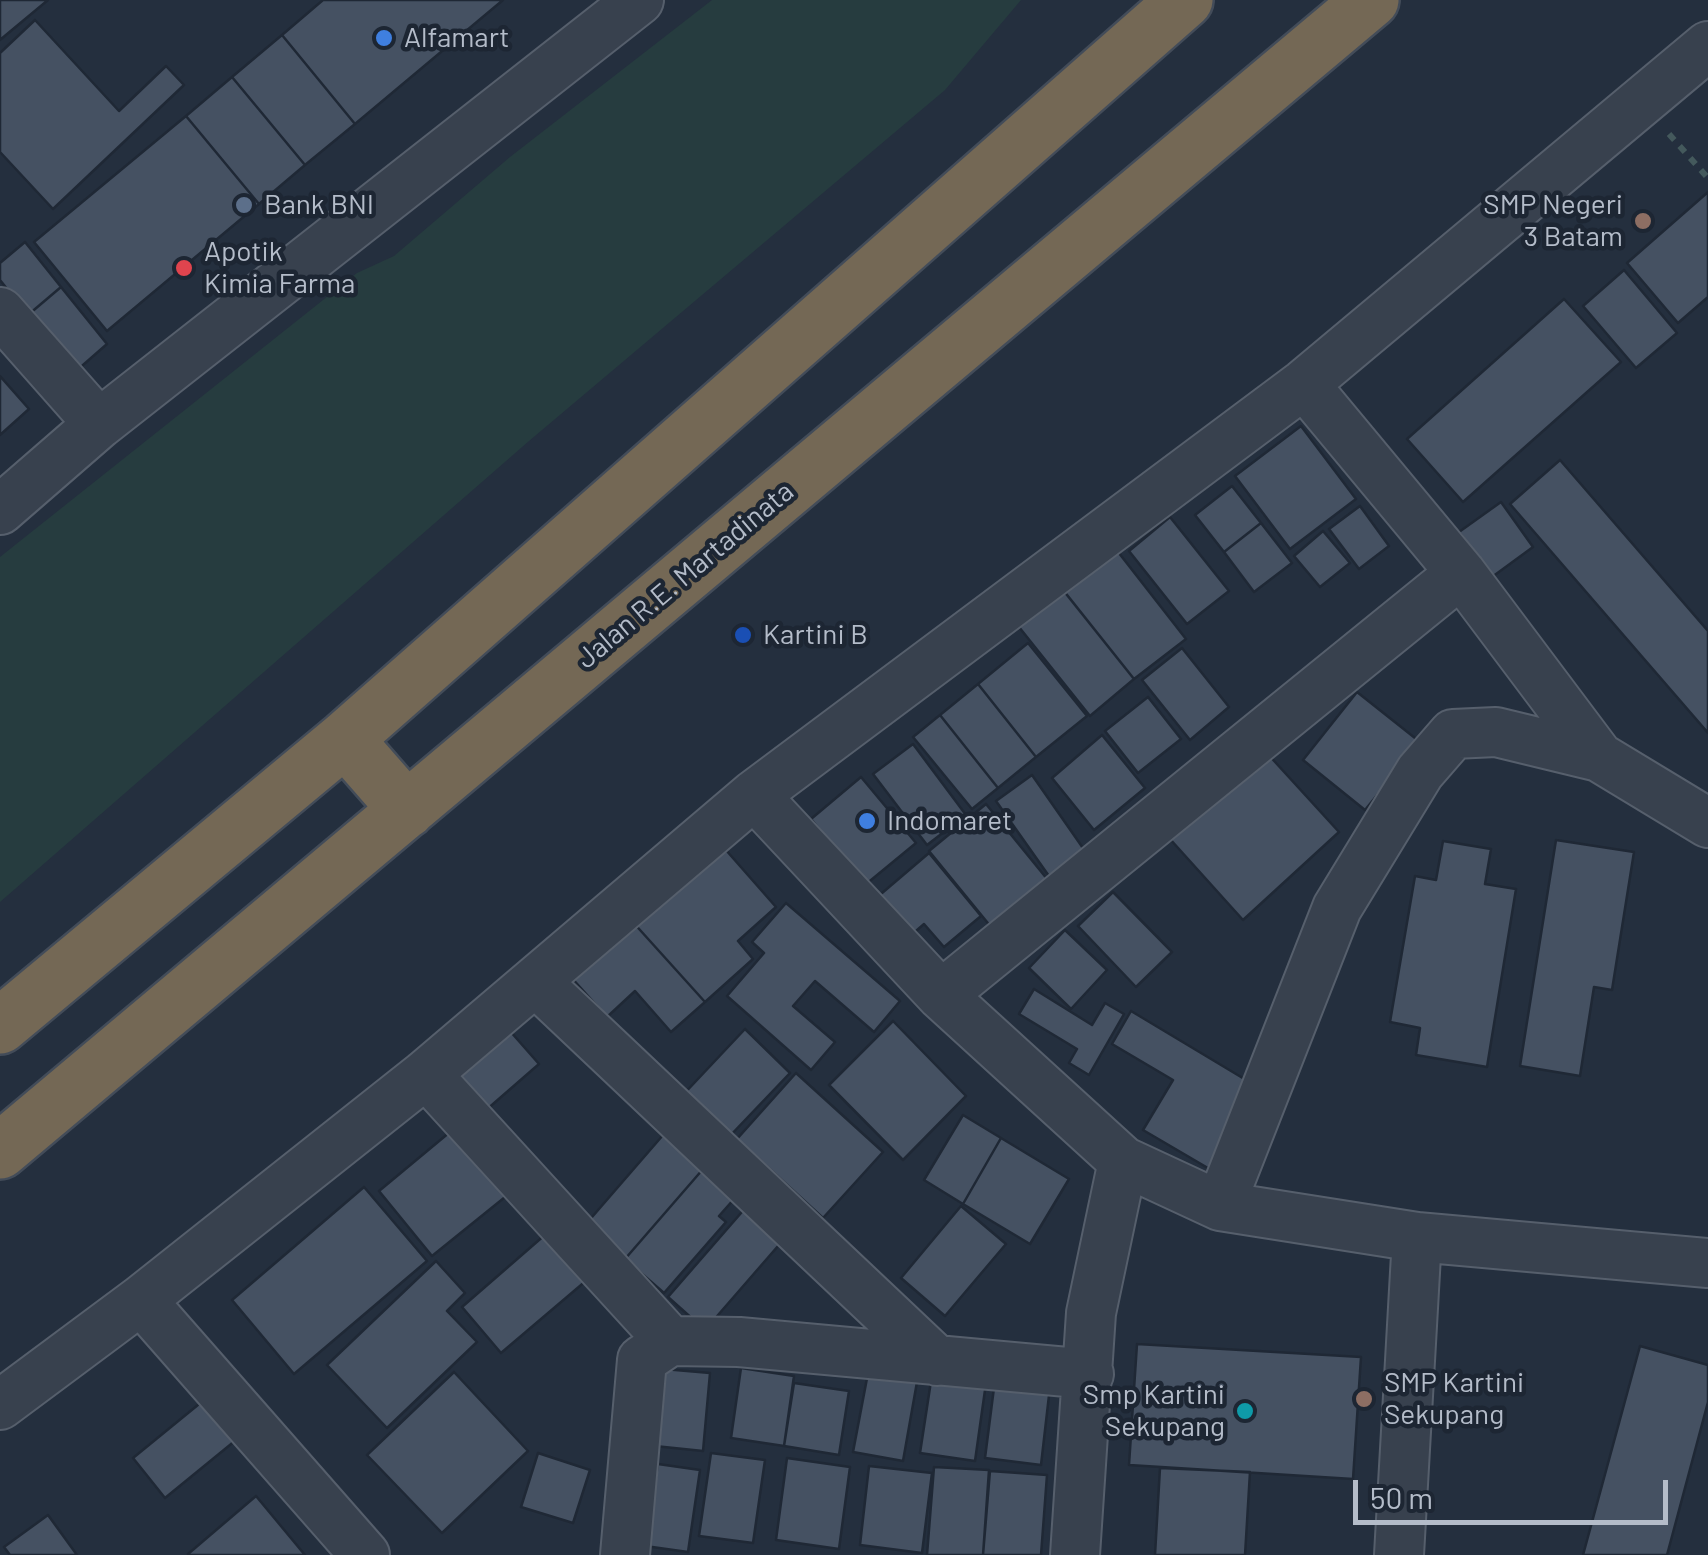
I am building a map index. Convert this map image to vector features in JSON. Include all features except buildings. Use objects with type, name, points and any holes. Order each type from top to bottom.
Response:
[{"type":"highway","points":[[0,1026],[346,739],[1185,0]]},
{"type":"highway","name":"Jalan R.E. Martadinata","points":[[0,1152],[1371,0]]},
{"type":"highway","points":[[346,739],[407,810]]},
{"type":"street","points":[[0,510],[99,424],[639,0]]},
{"type":"street","points":[[0,1405],[141,1300],[426,1074],[754,795],[1304,384],[1708,46]]},
{"type":"street","points":[[0,312],[99,424]]},
{"type":"street","points":[[1304,384],[1461,573],[1599,757]]},
{"type":"street","points":[[941,994],[1461,573]]},
{"type":"street","points":[[1220,1206],[1337,908],[1420,772],[1454,734],[1496,732],[1599,757],[1708,823]]},
{"type":"street","points":[[754,795],[941,994],[1123,1161],[1220,1206],[1417,1237],[1708,1262]]},
{"type":"street","points":[[537,983],[937,1361]]},
{"type":"street","points":[[426,1074],[670,1341]]},
{"type":"street","points":[[1076,1555],[1091,1312],[1123,1161]]},
{"type":"street","points":[[1399,1555],[1417,1237]]},
{"type":"street","points":[[141,1300],[365,1555]]},
{"type":"street","points":[[625,1555],[642,1360],[670,1341],[739,1342],[1089,1374]]},
{"type":"path","points":[[1641,102],[1708,178]]},
{"type":"green space","points":[[712,0],[1021,0],[945,90],[529,441],[0,902],[0,557],[357,273],[394,256],[510,157]]},
{"type":"place","name":"Alfamart","points":[[384,38]]},
{"type":"place","name":"Bank BNI","points":[[244,205]]},
{"type":"place","name":"SMP Negeri 3 Batam","points":[[1643,221]]},
{"type":"place","name":"Apotik Kimia Farma","points":[[184,268]]},
{"type":"place","name":"Kartini B","points":[[743,635]]},
{"type":"place","name":"Indomaret","points":[[867,821]]},
{"type":"place","name":"SMP Kartini Sekupang","points":[[1364,1399]]},
{"type":"place","name":"Smp Kartini Sekupang","points":[[1245,1411]]}]
